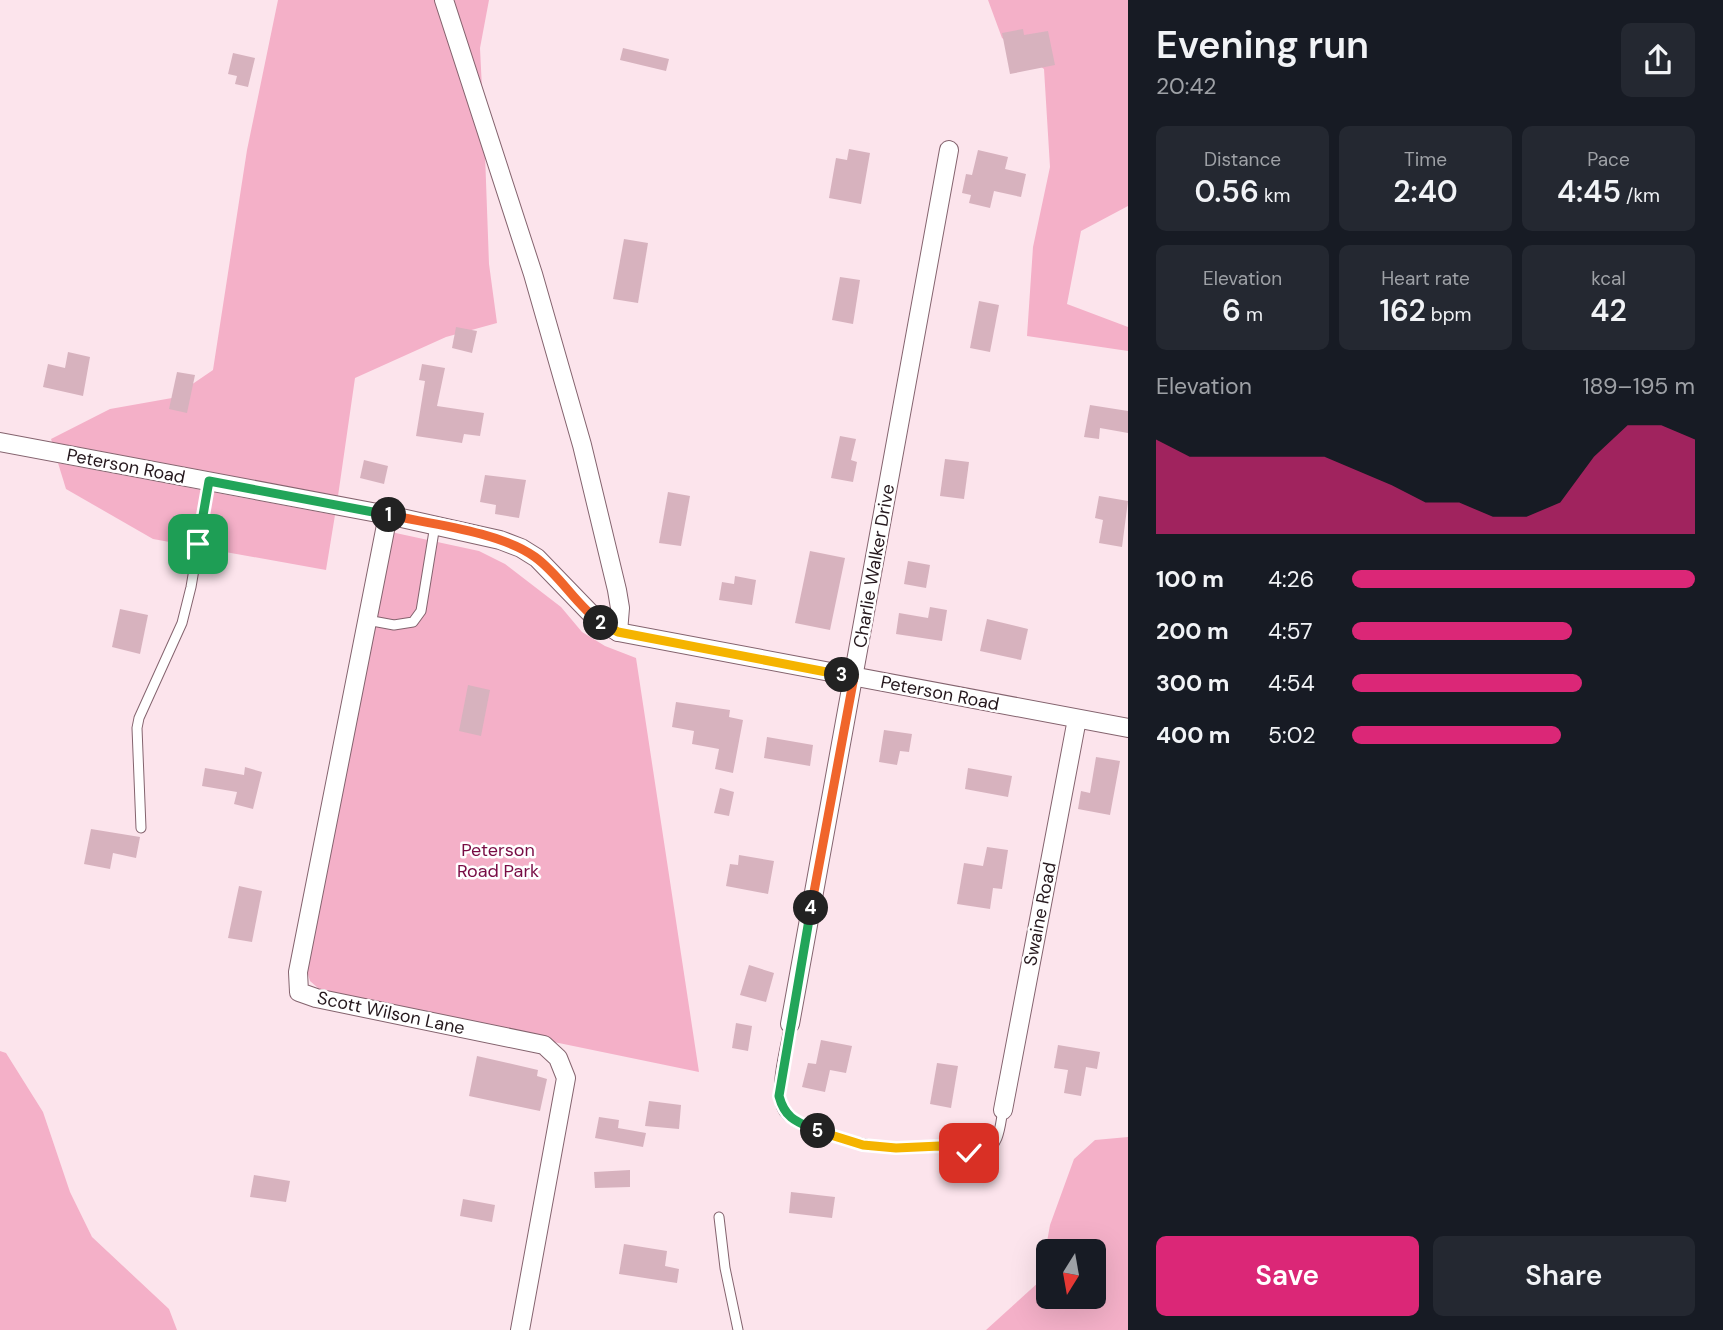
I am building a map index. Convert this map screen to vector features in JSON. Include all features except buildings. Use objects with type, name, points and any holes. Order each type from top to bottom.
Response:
[{"type":"street","points":[[444,0],[533,274],[582,445],[617,590],[620,608],[618,632]]},
{"type":"street","name":"Charlie Walker Drive","points":[[790,1024],[949,150]]},
{"type":"street","name":"Peterson Road","points":[[0,442],[477,534],[521,548],[537,558],[596,619],[618,632],[1128,729]]},
{"type":"street","name":"Scott Wilson Lane","points":[[388,515],[298,972],[299,992],[316,998],[544,1045],[558,1058],[566,1078],[520,1330]]},
{"type":"street","name":"Swaine Road","points":[[1003,1110],[1077,719]]},
{"type":"lane","points":[[141,828],[137,728],[139,718],[183,623],[209,481]]},
{"type":"lane","points":[[367,620],[394,625],[412,622],[421,611],[435,525]]},
{"type":"lane","points":[[790,1024],[779,1096],[783,1110],[797,1122],[824,1133],[863,1145],[896,1148],[940,1146],[969,1153],[984,1152],[995,1143],[1003,1110]]},
{"type":"lane","points":[[719,1217],[725,1268],[738,1330]]},
{"type":"green space","points":[[278,0],[435,0],[485,154],[489,264],[497,323],[446,337],[355,378],[338,496],[52,442],[51,439],[110,409],[172,398],[213,370],[247,150]]},
{"type":"green space","points":[[454,0],[489,0],[480,48],[482,89]]},
{"type":"green space","points":[[988,0],[1128,0],[1128,206],[1081,231],[1067,304],[1128,327],[1128,351],[1027,336],[1033,247],[1050,167],[1044,69],[1002,38]]},
{"type":"green space","points":[[58,463],[335,515],[326,570],[153,539],[66,489]]},
{"type":"green space","name":"Peterson Road Park","points":[[391,532],[479,551],[505,564],[561,607],[582,632],[605,646],[636,658],[699,1072],[326,995],[310,981],[307,971]]},
{"type":"green space","points":[[0,1051],[6,1053],[43,1112],[70,1192],[92,1237],[169,1309],[177,1330],[0,1330]]},
{"type":"green space","points":[[1128,1137],[1128,1330],[986,1330],[1036,1285],[1036,1309],[1106,1309],[1106,1239],[1048,1239],[1074,1159],[1095,1140]]},
{"type":"route","points":[[198,544],[209,481],[388,515],[477,534],[521,548],[537,558],[596,619],[618,632],[854,677],[779,1096],[783,1110],[797,1122],[863,1145],[896,1148],[940,1146],[969,1153]]}]
